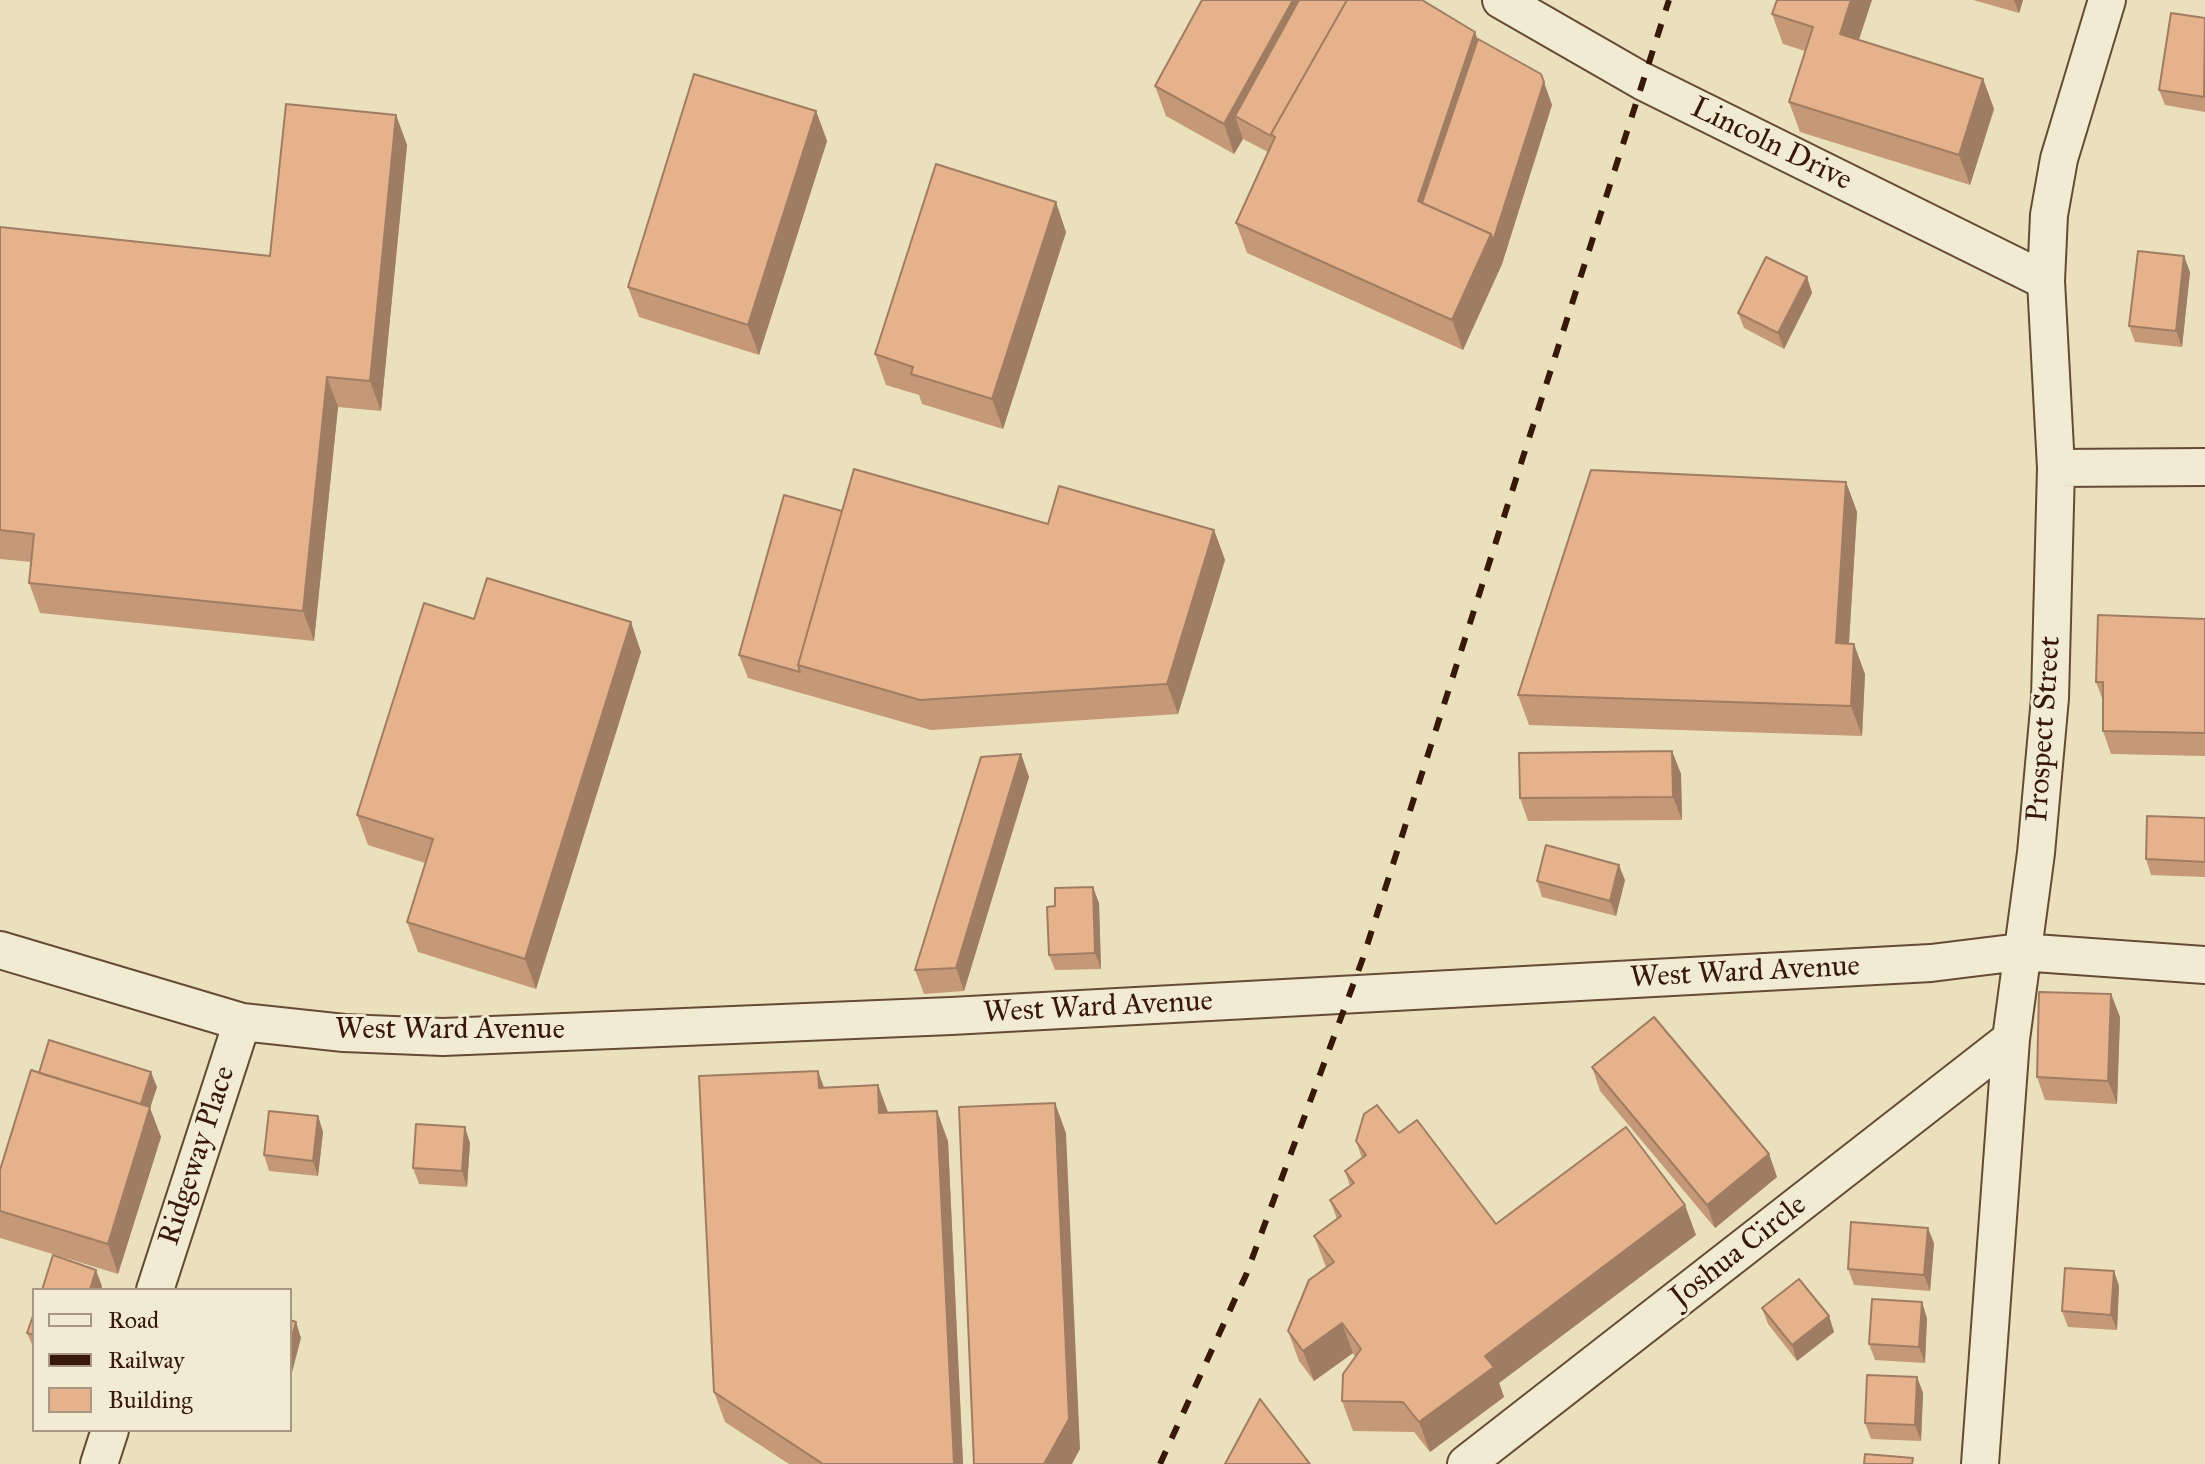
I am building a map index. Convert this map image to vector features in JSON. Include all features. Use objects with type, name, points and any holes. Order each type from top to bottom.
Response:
[{"type":"street","name":"Lincoln Drive","points":[[1501,0],[1642,81],[2046,281]]},
{"type":"street","name":"Prospect Street","points":[[1980,1464],[2011,1039],[2020,952],[2036,853],[2050,698],[2056,468],[2046,281],[2049,215],[2059,159],[2107,0]]},
{"type":"street","points":[[2056,468],[2205,467]]},
{"type":"street","name":"West Ward Avenue","points":[[0,950],[242,1022],[344,1033],[443,1037],[951,1016],[1931,963],[2020,952],[2205,965]]},
{"type":"street","name":"Ridgeway Place","points":[[156,1288],[242,1022]]},
{"type":"street","name":"Joshua Circle","points":[[1466,1464],[2011,1039]]},
{"type":"street","points":[[99,1464],[109,1432]]},
{"type":"building","points":[[1202,0],[1293,0],[1224,124],[1155,86]]},
{"type":"building","points":[[1299,0],[1347,0],[1271,136],[1235,116]]},
{"type":"building","points":[[1347,0],[1422,0],[1475,32],[1418,201],[1491,234],[1452,320],[1236,223],[1275,137],[1271,134]]},
{"type":"building","points":[[1777,0],[1851,0],[1840,34],[1983,79],[1959,155],[1789,102],[1813,27],[1772,14]]},
{"type":"building","points":[[2171,13],[2205,18],[2204,97],[2159,90]]},
{"type":"building","points":[[1478,39],[1541,74],[1544,82],[1493,241],[1491,234],[1422,203]]},
{"type":"building","points":[[694,74],[816,111],[748,325],[628,287]]},
{"type":"building","points":[[286,104],[396,115],[370,381],[327,377],[303,611],[29,583],[34,534],[0,530],[0,227],[270,256]]},
{"type":"building","points":[[936,164],[1056,202],[992,399],[911,374],[913,367],[875,354]]},
{"type":"building","points":[[2138,251],[2184,256],[2176,331],[2129,326]]},
{"type":"building","points":[[1766,257],[1807,277],[1778,333],[1738,313]]},
{"type":"building","points":[[854,469],[1048,524],[1059,486],[1214,530],[1167,684],[920,700],[798,665]]},
{"type":"building","points":[[1591,470],[1846,482],[1836,643],[1854,644],[1851,706],[1518,695]]},
{"type":"building","points":[[784,495],[842,511],[798,665],[800,672],[739,655]]},
{"type":"building","points":[[487,578],[631,622],[525,959],[407,922],[433,839],[357,815],[424,603],[474,619]]},
{"type":"building","points":[[2098,615],[2205,619],[2205,733],[2103,731],[2103,682],[2096,682]]},
{"type":"building","points":[[1672,751],[1673,797],[1520,798],[1519,753]]},
{"type":"building","points":[[1021,754],[956,968],[915,970],[981,757]]},
{"type":"building","points":[[2147,816],[2205,818],[2205,862],[2146,859]]},
{"type":"building","points":[[1546,845],[1619,865],[1610,901],[1537,881]]},
{"type":"building","points":[[1093,887],[1095,953],[1049,955],[1047,907],[1055,906],[1055,888]]},
{"type":"building","points":[[2039,992],[2111,994],[2108,1081],[2037,1077]]},
{"type":"building","points":[[1654,1017],[1769,1154],[1707,1205],[1592,1067]]},
{"type":"building","points":[[49,1040],[151,1072],[141,1104],[39,1073]]},
{"type":"building","points":[[31,1070],[150,1107],[108,1244],[0,1211],[0,1170]]},
{"type":"building","points":[[818,1071],[819,1088],[878,1085],[879,1113],[937,1111],[954,1464],[823,1464],[714,1392],[699,1076]]},
{"type":"building","points":[[1055,1103],[1069,1419],[1044,1464],[974,1464],[959,1107]]},
{"type":"building","points":[[1377,1105],[1399,1133],[1417,1120],[1496,1224],[1626,1127],[1685,1205],[1485,1356],[1494,1367],[1419,1422],[1403,1402],[1342,1401],[1343,1374],[1361,1349],[1342,1323],[1303,1351],[1288,1331],[1309,1280],[1334,1262],[1314,1236],[1341,1216],[1330,1200],[1354,1183],[1345,1171],[1366,1155],[1356,1141],[1364,1114]]},
{"type":"building","points":[[269,1111],[318,1116],[313,1161],[264,1155]]},
{"type":"building","points":[[416,1124],[465,1127],[462,1171],[413,1168]]},
{"type":"building","points":[[1851,1222],[1928,1228],[1924,1275],[1848,1269]]},
{"type":"building","points":[[53,1255],[96,1270],[91,1288],[43,1288]]},
{"type":"building","points":[[2065,1268],[2114,1271],[2111,1315],[2062,1311]]},
{"type":"building","points":[[1799,1279],[1829,1316],[1792,1345],[1762,1308]]},
{"type":"building","points":[[1872,1299],[1922,1302],[1919,1347],[1869,1344]]},
{"type":"building","points":[[1867,1375],[1917,1377],[1915,1425],[1865,1423]]},
{"type":"building","points":[[1260,1399],[1310,1464],[1225,1464]]},
{"type":"building","points":[[1865,1454],[1913,1458],[1912,1464],[1864,1464]]},
{"type":"railway","points":[[1160,1464],[1246,1275],[1363,958],[1669,0]]}]
